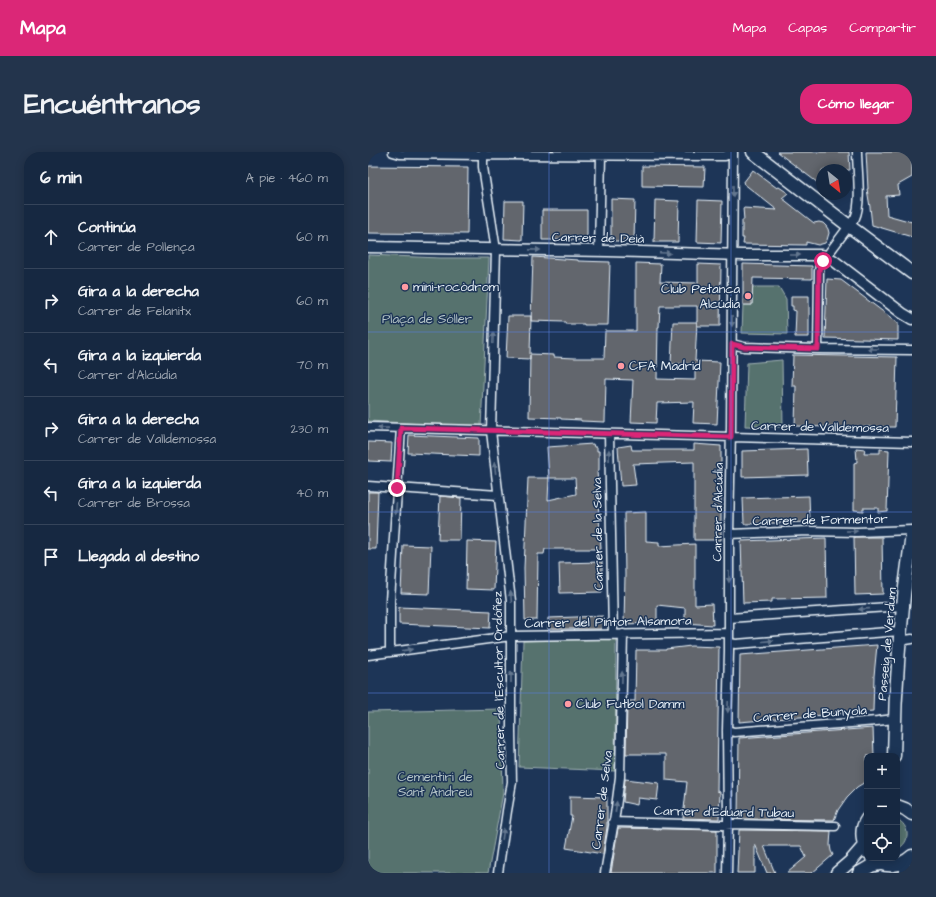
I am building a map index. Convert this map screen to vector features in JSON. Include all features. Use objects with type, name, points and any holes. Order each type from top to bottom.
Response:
[{"type":"main road","points":[[753,152],[912,273]]},
{"type":"main road","name":"Passeig de Verdum","points":[[894,753],[894,719],[899,636],[912,534]]},
{"type":"main road","points":[[900,807],[912,814]]},
{"type":"main road","points":[[864,822],[862,834],[864,844]]},
{"type":"main road","points":[[837,873],[864,851]]},
{"type":"main road","points":[[859,873],[871,866],[908,864]]},
{"type":"street","points":[[398,153],[725,156],[732,152]]},
{"type":"street","name":"Carrer d'Alcúdia","points":[[727,873],[727,730],[733,255],[732,152]]},
{"type":"street","points":[[818,349],[819,271],[820,266],[855,218],[858,208],[857,152]]},
{"type":"street","name":"Carrer de l'Escultor Ordóñez","points":[[482,154],[496,250],[491,431],[511,601],[512,782],[498,873]]},
{"type":"street","points":[[599,251],[601,156]]},
{"type":"street","name":"Carrer de Deià","points":[[368,247],[827,257]]},
{"type":"street","points":[[827,257],[912,319]]},
{"type":"street","points":[[732,344],[744,347],[912,350]]},
{"type":"street","name":"Carrer de Valldemossa","points":[[368,427],[912,442]]},
{"type":"street","points":[[390,652],[390,601],[401,428]]},
{"type":"street","name":"Carrer de la Selva","points":[[608,434],[612,634]]},
{"type":"street","points":[[368,486],[498,495]]},
{"type":"street","name":"Carrer de Formentor","points":[[729,534],[809,531],[857,532],[912,530]]},
{"type":"street","points":[[729,618],[903,606]]},
{"type":"street","name":"Carrer del Pintor Alsamora","points":[[368,655],[511,636],[729,633]]},
{"type":"street","name":"Carrer de Selva","points":[[605,873],[620,777],[623,634]]},
{"type":"street","points":[[729,643],[736,644],[899,636],[912,639]]},
{"type":"street","name":"Carrer de Bunyola","points":[[727,730],[734,732],[894,719]]},
{"type":"street","name":"Carrer d'Eduard Tubau","points":[[614,822],[835,826]]},
{"type":"green space","name":"Plaça de Sóller","points":[[368,255],[440,258],[489,258],[481,427],[368,421]]},
{"type":"green space","points":[[752,287],[779,287],[786,299],[787,334],[742,333],[743,305],[752,305]]},
{"type":"green space","points":[[782,360],[783,427],[745,426],[747,363]]},
{"type":"green space","name":"Club Futbol Damm","points":[[616,638],[615,771],[519,767],[523,641]]},
{"type":"green space","name":"Cementiri de Sant Andreu","points":[[501,709],[503,793],[488,873],[368,873],[368,712]]},
{"type":"green space","points":[[900,821],[904,826],[907,834],[907,839],[900,847]]},
{"type":"building","points":[[777,152],[849,152],[850,164],[816,164],[816,181]]},
{"type":"building","points":[[866,152],[912,152],[912,177],[898,185],[899,195],[886,196],[887,215],[912,222],[912,237],[872,225],[867,189]]},
{"type":"building","points":[[368,166],[468,167],[467,234],[368,233]]},
{"type":"building","points":[[642,166],[705,167],[704,187],[642,186]]},
{"type":"building","points":[[753,170],[777,188],[779,187],[788,193],[782,198],[814,223],[823,223],[826,226],[829,233],[825,243],[818,245],[806,242],[806,245],[743,244],[743,208],[777,210],[743,183]]},
{"type":"building","points":[[611,199],[635,200],[634,241],[611,241]]},
{"type":"building","points":[[655,200],[679,201],[678,242],[654,242]]},
{"type":"building","points":[[698,200],[722,201],[721,243],[697,242]]},
{"type":"building","points":[[505,201],[523,201],[522,240],[504,239]]},
{"type":"building","points":[[542,210],[587,210],[587,240],[542,240]]},
{"type":"building","points":[[533,257],[610,262],[608,325],[584,325],[565,324],[565,322],[531,321]]},
{"type":"building","points":[[636,263],[661,264],[660,282],[698,283],[698,264],[721,265],[720,326],[697,326],[697,322],[695,361],[720,362],[717,424],[693,423],[694,402],[657,403],[656,423],[631,422],[633,380],[606,379],[605,422],[529,417],[530,359],[506,358],[508,316],[531,316],[530,354],[554,355],[554,357],[604,358],[605,331],[636,331]],"holes":[[[660,306],[697,306],[697,322],[673,322],[671,364],[695,364],[695,380],[657,379]]]},
{"type":"building","points":[[743,264],[812,266],[812,279],[753,278],[752,305],[743,305]]},
{"type":"building","points":[[827,279],[841,280],[898,323],[898,340],[825,338]]},
{"type":"building","points":[[791,296],[809,296],[809,337],[795,337],[796,311],[793,310],[793,306],[791,306]]},
{"type":"building","points":[[793,355],[897,357],[895,427],[857,428],[795,426],[796,386],[792,386]]},
{"type":"building","points":[[409,435],[479,438],[479,456],[408,453]]},
{"type":"building","points":[[368,442],[392,443],[391,462],[368,461]]},
{"type":"building","points":[[593,444],[594,447],[597,447],[597,451],[599,451],[597,485],[601,549],[545,549],[544,554],[538,554],[537,620],[525,620],[524,568],[528,478],[549,478],[547,447]],"holes":[[[549,478],[575,478],[576,494],[548,500]]]},
{"type":"building","points":[[694,444],[721,446],[721,540],[694,540],[694,462],[633,464],[636,485],[621,486],[618,447],[631,445],[632,450],[694,450]]},
{"type":"building","points":[[856,448],[865,449],[864,453],[880,453],[880,449],[889,450],[887,511],[878,512],[878,508],[863,508],[863,511],[854,510],[854,463],[857,462]]},
{"type":"building","points":[[807,449],[808,475],[742,477],[742,451]]},
{"type":"building","points":[[368,492],[378,492],[376,549],[368,549]]},
{"type":"building","points":[[440,496],[461,498],[460,540],[438,540]]},
{"type":"building","points":[[809,496],[810,522],[744,524],[743,498]]},
{"type":"building","points":[[646,512],[646,541],[659,542],[659,546],[695,544],[695,605],[712,604],[713,625],[685,623],[685,608],[657,605],[657,623],[624,624],[624,513]]},
{"type":"building","points":[[854,537],[882,537],[883,594],[855,595]]},
{"type":"building","points":[[826,538],[827,598],[772,599],[772,602],[743,603],[741,541]]},
{"type":"building","points":[[467,541],[496,542],[494,590],[466,589]]},
{"type":"building","points":[[403,545],[431,546],[429,594],[401,593]]},
{"type":"building","points":[[602,562],[602,592],[560,593],[559,563]]},
{"type":"building","points":[[399,607],[491,611],[490,628],[399,624]]},
{"type":"building","points":[[603,616],[601,629],[548,629],[548,618]]},
{"type":"building","points":[[877,645],[873,711],[739,722],[740,655]]},
{"type":"building","points":[[691,646],[719,647],[717,791],[720,792],[719,819],[683,818],[687,782],[666,780],[666,754],[626,754],[627,701],[635,701],[636,650],[666,650]]},
{"type":"building","points":[[873,728],[874,753],[864,753],[864,783],[857,787],[847,797],[838,810],[834,820],[738,819],[739,738]]},
{"type":"building","points":[[625,779],[659,783],[657,800],[638,798],[637,805],[623,802]]},
{"type":"building","points":[[570,796],[607,797],[607,827],[603,854],[566,848],[572,816],[570,816]]},
{"type":"building","points":[[618,828],[717,830],[717,873],[611,873]]},
{"type":"building","points":[[739,830],[831,831],[830,845],[833,855],[812,873],[787,873],[806,857],[801,846],[764,846],[775,873],[767,873],[755,844],[755,873],[737,873]]},
{"type":"place","name":"mini-rocòdrom","points":[[405,287]]},
{"type":"place","name":"Club Petanca Alcúdia","points":[[748,296]]},
{"type":"place","name":"CFA Madrid","points":[[621,366]]},
{"type":"place","name":"Club Futbol Damm","points":[[568,704]]},
{"type":"route","points":[[397,488],[401,428],[731,437],[732,344],[744,347],[818,349],[819,271],[823,261]]}]
